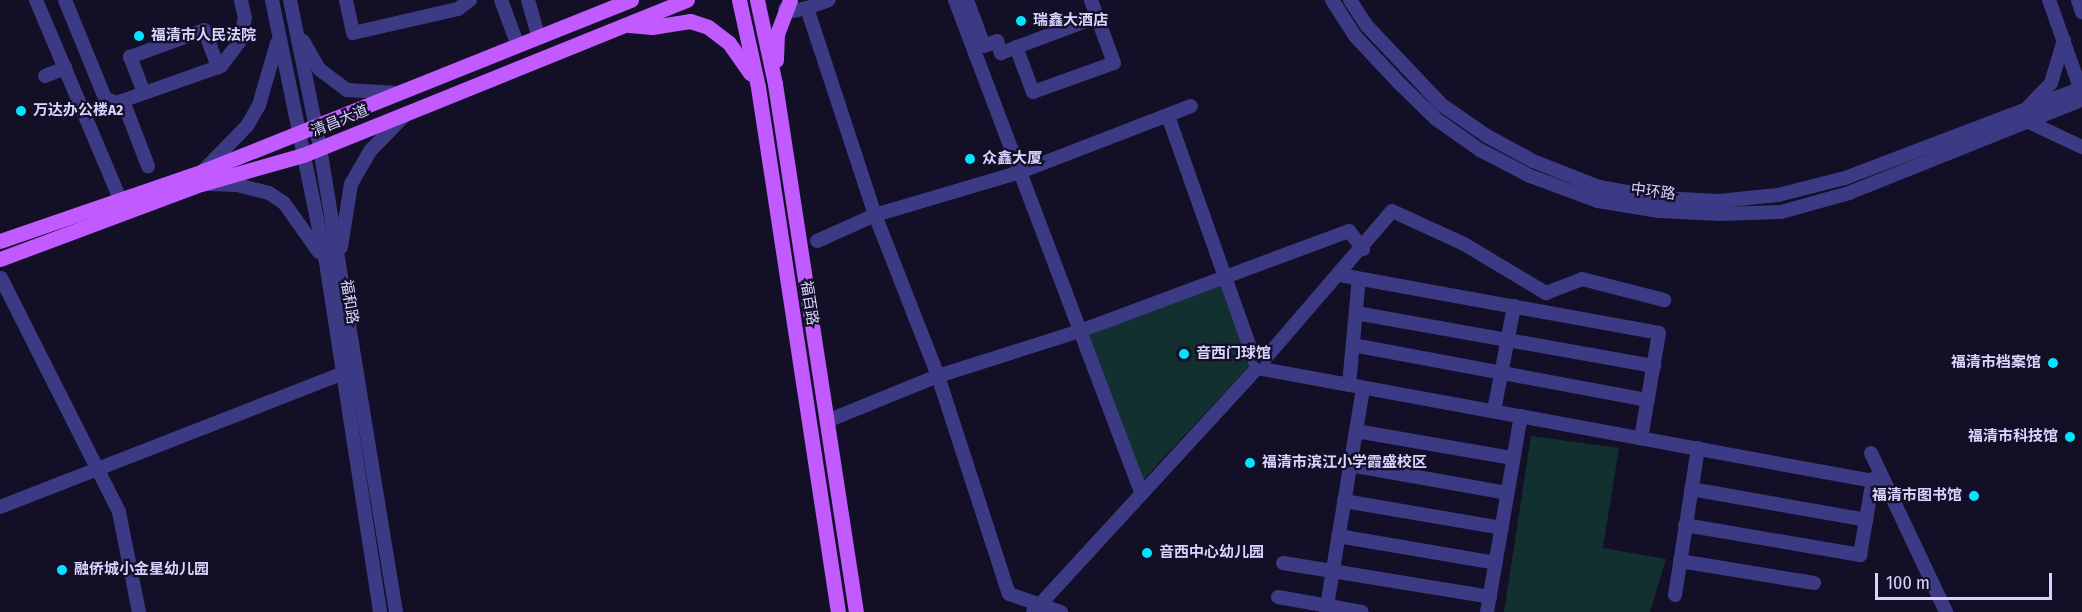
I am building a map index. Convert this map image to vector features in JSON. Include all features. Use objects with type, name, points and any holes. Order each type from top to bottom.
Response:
[{"type":"main road","name":"清昌大道","points":[[0,258],[202,177],[299,132],[403,93],[517,43],[631,0]]},
{"type":"main road","name":"清昌大道","points":[[0,241],[120,199],[202,177],[303,155],[687,0]]},
{"type":"main road","name":"福百路","points":[[739,0],[758,87],[838,612]]},
{"type":"main road","name":"福百路","points":[[757,0],[775,84],[856,612]]},
{"type":"main road","points":[[775,84],[777,34],[788,4]]},
{"type":"main road","points":[[626,25],[652,27],[690,21],[708,27],[745,62],[758,87]]},
{"type":"street","points":[[36,0],[120,199]]},
{"type":"street","points":[[65,0],[105,98],[116,103],[218,67],[240,41],[245,18],[241,0]]},
{"type":"street","name":"福和路","points":[[273,0],[303,155],[333,271],[396,612]]},
{"type":"street","name":"福和路","points":[[290,0],[320,148],[343,373],[380,612]]},
{"type":"street","points":[[346,0],[353,33],[458,9],[471,0]]},
{"type":"street","points":[[501,0],[517,43]]},
{"type":"street","points":[[528,0],[538,35]]},
{"type":"street","points":[[788,4],[788,12],[829,0]]},
{"type":"street","points":[[955,0],[1141,492]]},
{"type":"street","points":[[968,0],[984,46],[997,41],[1001,53],[1097,17]]},
{"type":"street","points":[[1016,47],[1033,92],[1114,63],[1091,0]]},
{"type":"street","name":"中环路","points":[[1332,0],[1355,36],[1436,119],[1480,150],[1530,176],[1598,201],[1669,211],[1780,212],[1849,193],[2027,116]]},
{"type":"street","name":"中环路","points":[[1350,0],[1367,26],[1442,105],[1487,136],[1533,161],[1599,187],[1660,198],[1719,201],[1778,195],[1845,178],[2027,116]]},
{"type":"street","points":[[2027,116],[2082,92],[2049,0]]},
{"type":"street","points":[[2078,0],[2082,12]]},
{"type":"street","points":[[807,8],[875,215],[938,376],[1009,594],[1036,609],[1061,612]]},
{"type":"street","points":[[295,26],[308,52],[330,80],[347,90],[403,93]]},
{"type":"street","points":[[278,28],[273,69],[259,105],[247,126],[202,177],[269,193],[284,203],[296,214],[333,271]]},
{"type":"street","points":[[144,93],[130,57],[204,30],[218,67]]},
{"type":"street","points":[[2027,116],[2051,83],[2064,40]]},
{"type":"street","points":[[45,76],[65,68]]},
{"type":"street","points":[[123,101],[148,166]]},
{"type":"street","points":[[817,241],[875,215],[1020,172],[1191,106]]},
{"type":"street","points":[[333,271],[351,184],[371,150],[408,112]]},
{"type":"street","points":[[1168,116],[1257,368]]},
{"type":"street","points":[[2027,116],[2082,147]]},
{"type":"street","points":[[1036,609],[1257,368],[1363,249],[1392,212],[1464,244],[1546,293],[1582,279],[1664,300]]},
{"type":"street","points":[[827,421],[938,376],[1080,331],[1349,231],[1363,249]]},
{"type":"street","points":[[1340,274],[1659,333],[1641,438]]},
{"type":"street","points":[[1,278],[100,468],[119,512],[139,612]]},
{"type":"street","points":[[1326,609],[1356,431],[1353,345],[1359,278]]},
{"type":"street","points":[[1494,411],[1514,306]]},
{"type":"street","points":[[1356,313],[1654,366]]},
{"type":"street","points":[[1353,345],[1648,400]]},
{"type":"street","points":[[1257,368],[1878,481]]},
{"type":"street","points":[[0,507],[343,373]]},
{"type":"street","points":[[1487,612],[1521,416]]},
{"type":"street","points":[[1356,431],[1514,458]]},
{"type":"street","points":[[1675,595],[1698,448]]},
{"type":"street","points":[[1871,453],[1878,481],[1946,612]]},
{"type":"street","points":[[1350,465],[1508,493]]},
{"type":"street","points":[[1685,525],[1860,555],[1866,520],[1878,481]]},
{"type":"street","points":[[1691,489],[1866,520]]},
{"type":"street","points":[[1344,501],[1502,528]]},
{"type":"street","points":[[1338,536],[1496,563]]},
{"type":"street","points":[[1680,561],[1814,583]]},
{"type":"street","points":[[1282,563],[1490,597]]},
{"type":"street","points":[[1278,597],[1326,609],[1362,612]]},
{"type":"green space","points":[[1221,286],[1251,364],[1143,480],[1087,333]]},
{"type":"green space","points":[[1531,436],[1619,448],[1603,548],[1666,559],[1650,612],[1504,612]]},
{"type":"place","name":"瑞鑫大酒店","points":[[1021,21]]},
{"type":"place","name":"福清市人民法院","points":[[139,36]]},
{"type":"place","name":"万达办公楼A2","points":[[21,111]]},
{"type":"place","name":"众鑫大厦","points":[[970,159]]},
{"type":"place","name":"音西门球馆","points":[[1184,354]]},
{"type":"place","name":"福清市档案馆","points":[[2053,363]]},
{"type":"place","name":"福清市科技馆","points":[[2070,437]]},
{"type":"place","name":"福清市滨江小学霞盛校区","points":[[1250,463]]},
{"type":"place","name":"福清市图书馆","points":[[1974,496]]},
{"type":"place","name":"音西中心幼儿园","points":[[1147,553]]},
{"type":"place","name":"融侨城小金星幼儿园","points":[[62,570]]}]
